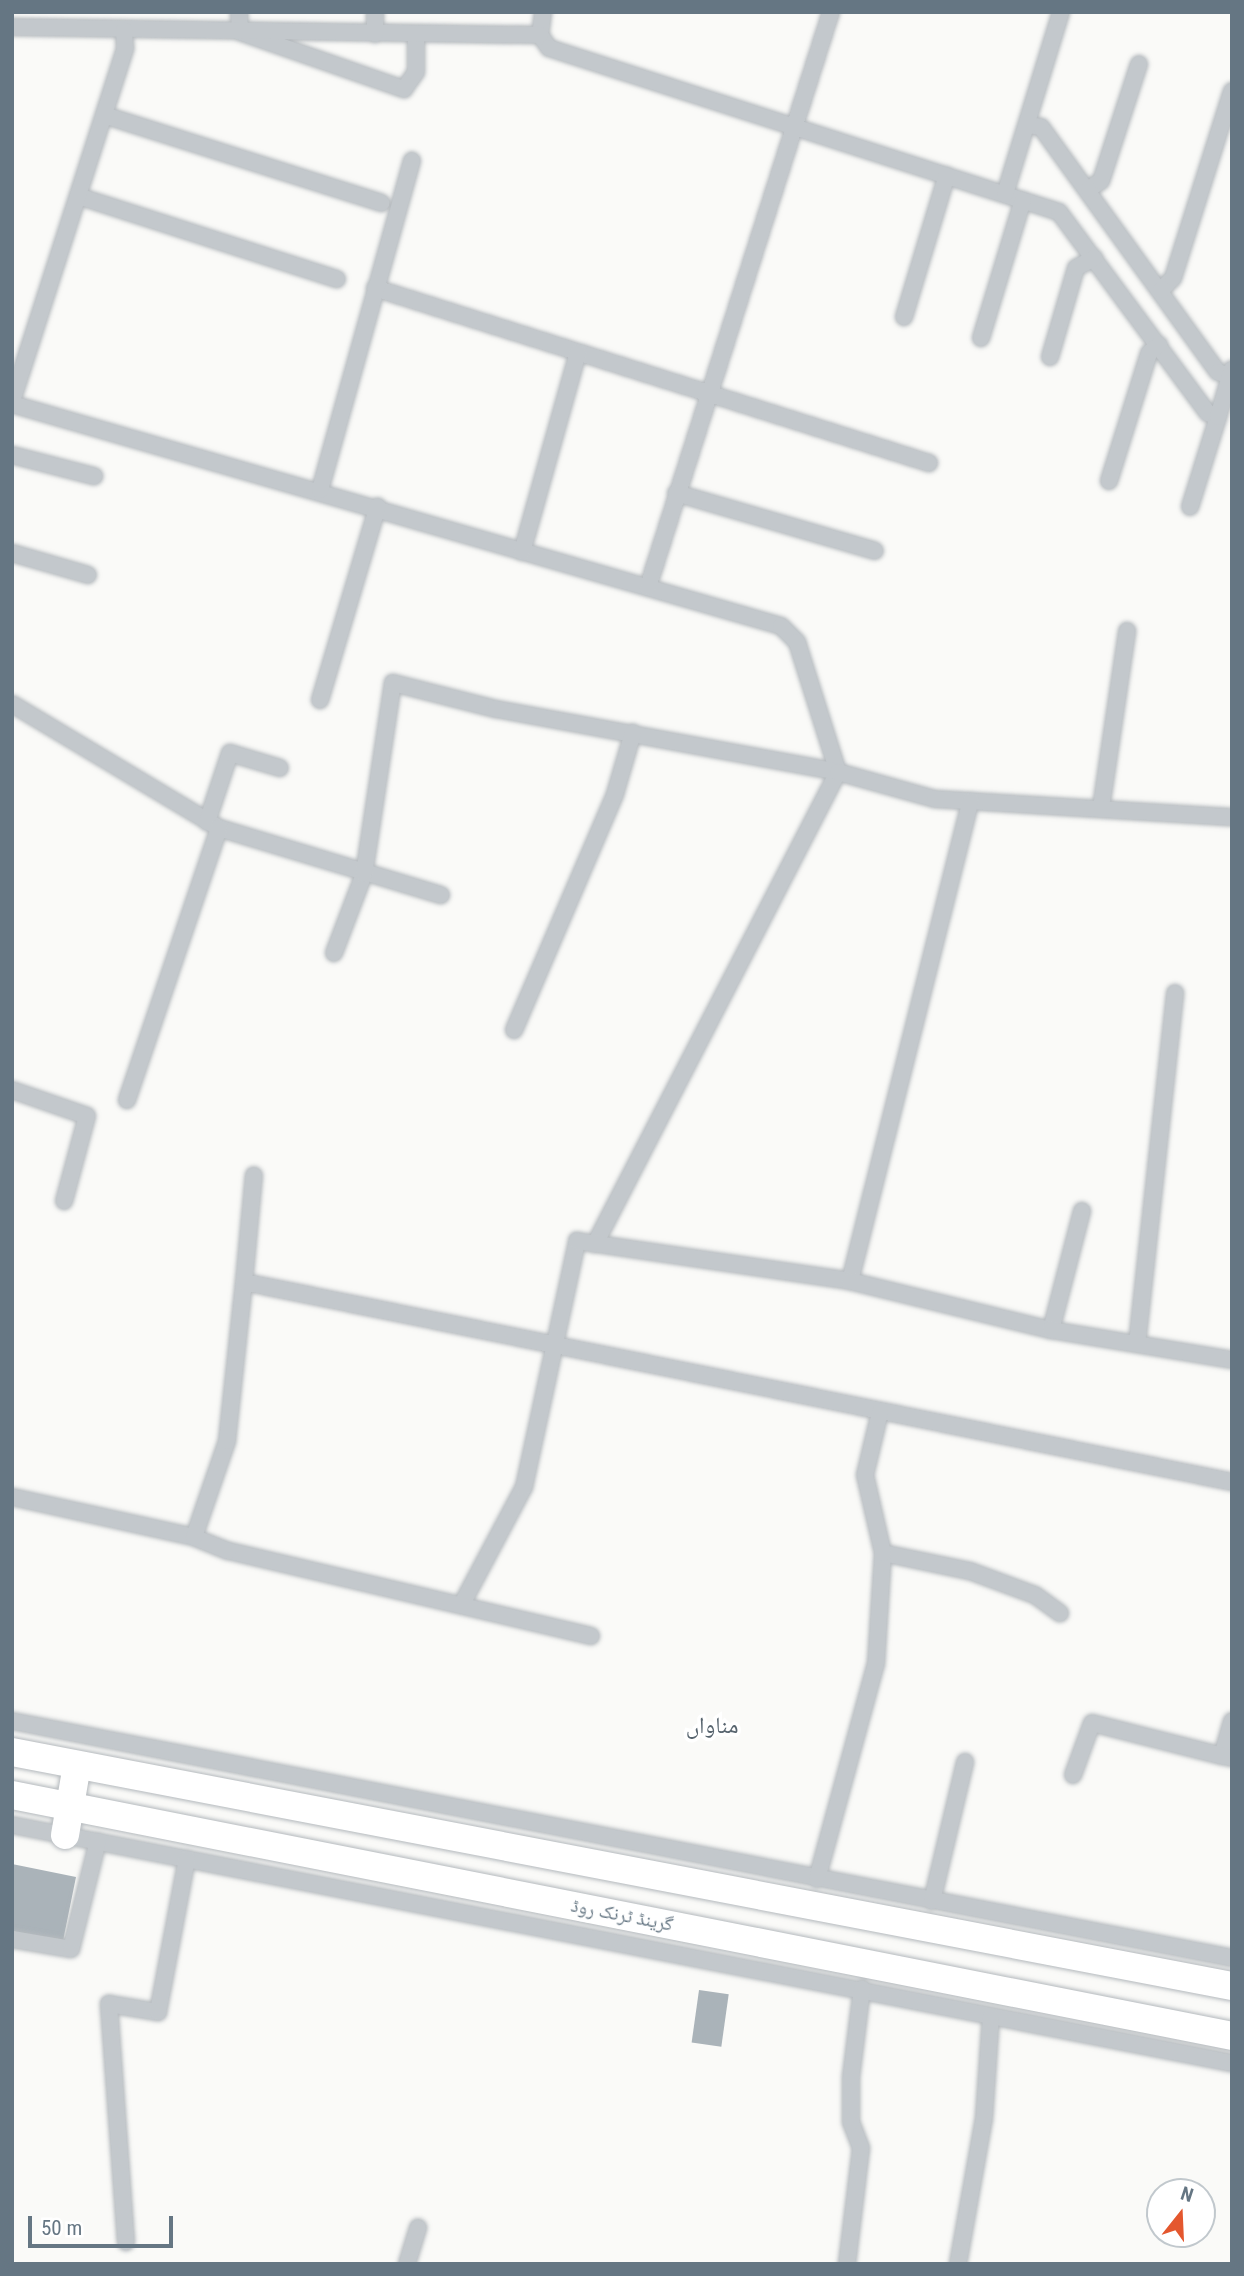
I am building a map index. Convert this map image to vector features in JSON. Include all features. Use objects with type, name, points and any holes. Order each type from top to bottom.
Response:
[{"type":"highway","points":[[12,1752],[744,1878],[900,1909],[1232,1986]]},
{"type":"highway","points":[[65,1835],[77,1765]]},
{"type":"highway","name":"گرینڈ ٹرنک روڈ","points":[[12,1795],[1232,2036]]},
{"type":"street","points":[[240,12],[240,32]]},
{"type":"street","points":[[375,12],[375,34]]},
{"type":"street","points":[[543,12],[540,35],[549,48],[795,131],[947,175],[1059,212],[1208,413],[1218,417]]},
{"type":"street","points":[[648,587],[707,393],[795,131],[831,12]]},
{"type":"street","points":[[1005,194],[1061,12]]},
{"type":"street","points":[[12,27],[540,35]]},
{"type":"street","points":[[124,30],[125,48],[12,403],[379,506],[522,552],[790,631],[838,772],[595,1244]]},
{"type":"street","points":[[240,32],[404,89],[416,72],[416,35]]},
{"type":"street","points":[[1089,189],[1101,181],[1139,64]]},
{"type":"street","points":[[1161,290],[1173,278],[1232,91]]},
{"type":"street","points":[[104,115],[381,203]]},
{"type":"street","points":[[1027,125],[1041,127],[1089,189],[1218,372],[1231,372],[1191,507]]},
{"type":"street","points":[[320,490],[412,161]]},
{"type":"street","points":[[904,317],[947,175]]},
{"type":"street","points":[[78,196],[337,279]]},
{"type":"street","points":[[981,338],[1023,200]]},
{"type":"street","points":[[1050,357],[1076,268],[1094,258]]},
{"type":"street","points":[[375,288],[929,463]]},
{"type":"street","points":[[1109,481],[1149,353],[1159,345]]},
{"type":"street","points":[[522,552],[578,353]]},
{"type":"street","points":[[12,455],[94,476]]},
{"type":"street","points":[[676,494],[874,551]]},
{"type":"street","points":[[320,700],[379,506]]},
{"type":"street","points":[[12,553],[88,575]]},
{"type":"street","points":[[1101,808],[1128,631]]},
{"type":"street","points":[[334,953],[364,874],[393,683],[496,709],[838,772],[934,799],[1232,817]]},
{"type":"street","points":[[12,704],[213,825],[364,874],[441,895]]},
{"type":"street","points":[[514,1030],[615,794],[632,733]]},
{"type":"street","points":[[127,1100],[213,825],[230,753],[280,768]]},
{"type":"street","points":[[850,1281],[971,801]]},
{"type":"street","points":[[1137,1344],[1175,993]]},
{"type":"street","points":[[12,1090],[87,1116],[64,1201]]},
{"type":"street","points":[[194,1537],[228,1441],[254,1175]]},
{"type":"street","points":[[1051,1330],[1082,1211]]},
{"type":"street","points":[[462,1604],[524,1487],[577,1241],[850,1281],[1051,1330],[1231,1359],[1232,1348]]},
{"type":"street","points":[[244,1282],[880,1412],[981,1427],[1232,1482]]},
{"type":"street","points":[[817,1879],[876,1664],[883,1553],[865,1475],[880,1412]]},
{"type":"street","points":[[12,1497],[194,1537],[228,1551],[591,1636]]},
{"type":"street","points":[[883,1553],[980,1575],[1035,1595],[1060,1613]]},
{"type":"street","points":[[12,1721],[744,1878],[817,1879],[900,1909],[932,1901],[1232,1958]]},
{"type":"street","points":[[1073,1775],[1092,1723],[1227,1757],[1232,1721]]},
{"type":"street","points":[[111,1771],[115,1741]]},
{"type":"street","points":[[932,1901],[965,1762]]},
{"type":"street","points":[[12,1825],[1232,2063]]},
{"type":"street","points":[[12,1939],[71,1949],[98,1841]]},
{"type":"street","points":[[126,2242],[109,2004],[158,2011],[187,1859]]},
{"type":"street","points":[[848,2264],[861,2148],[851,2122],[851,2077],[862,1989]]},
{"type":"street","points":[[958,2264],[984,2118],[991,2015]]},
{"type":"street","points":[[407,2264],[418,2228]]},
{"type":"building","points":[[12,1864],[76,1877],[63,1941],[12,1931]]},
{"type":"building","points":[[699,1990],[729,1994],[721,2047],[692,2042]]},
{"type":"district","name":"مناواں","points":[[712,1726]]}]
